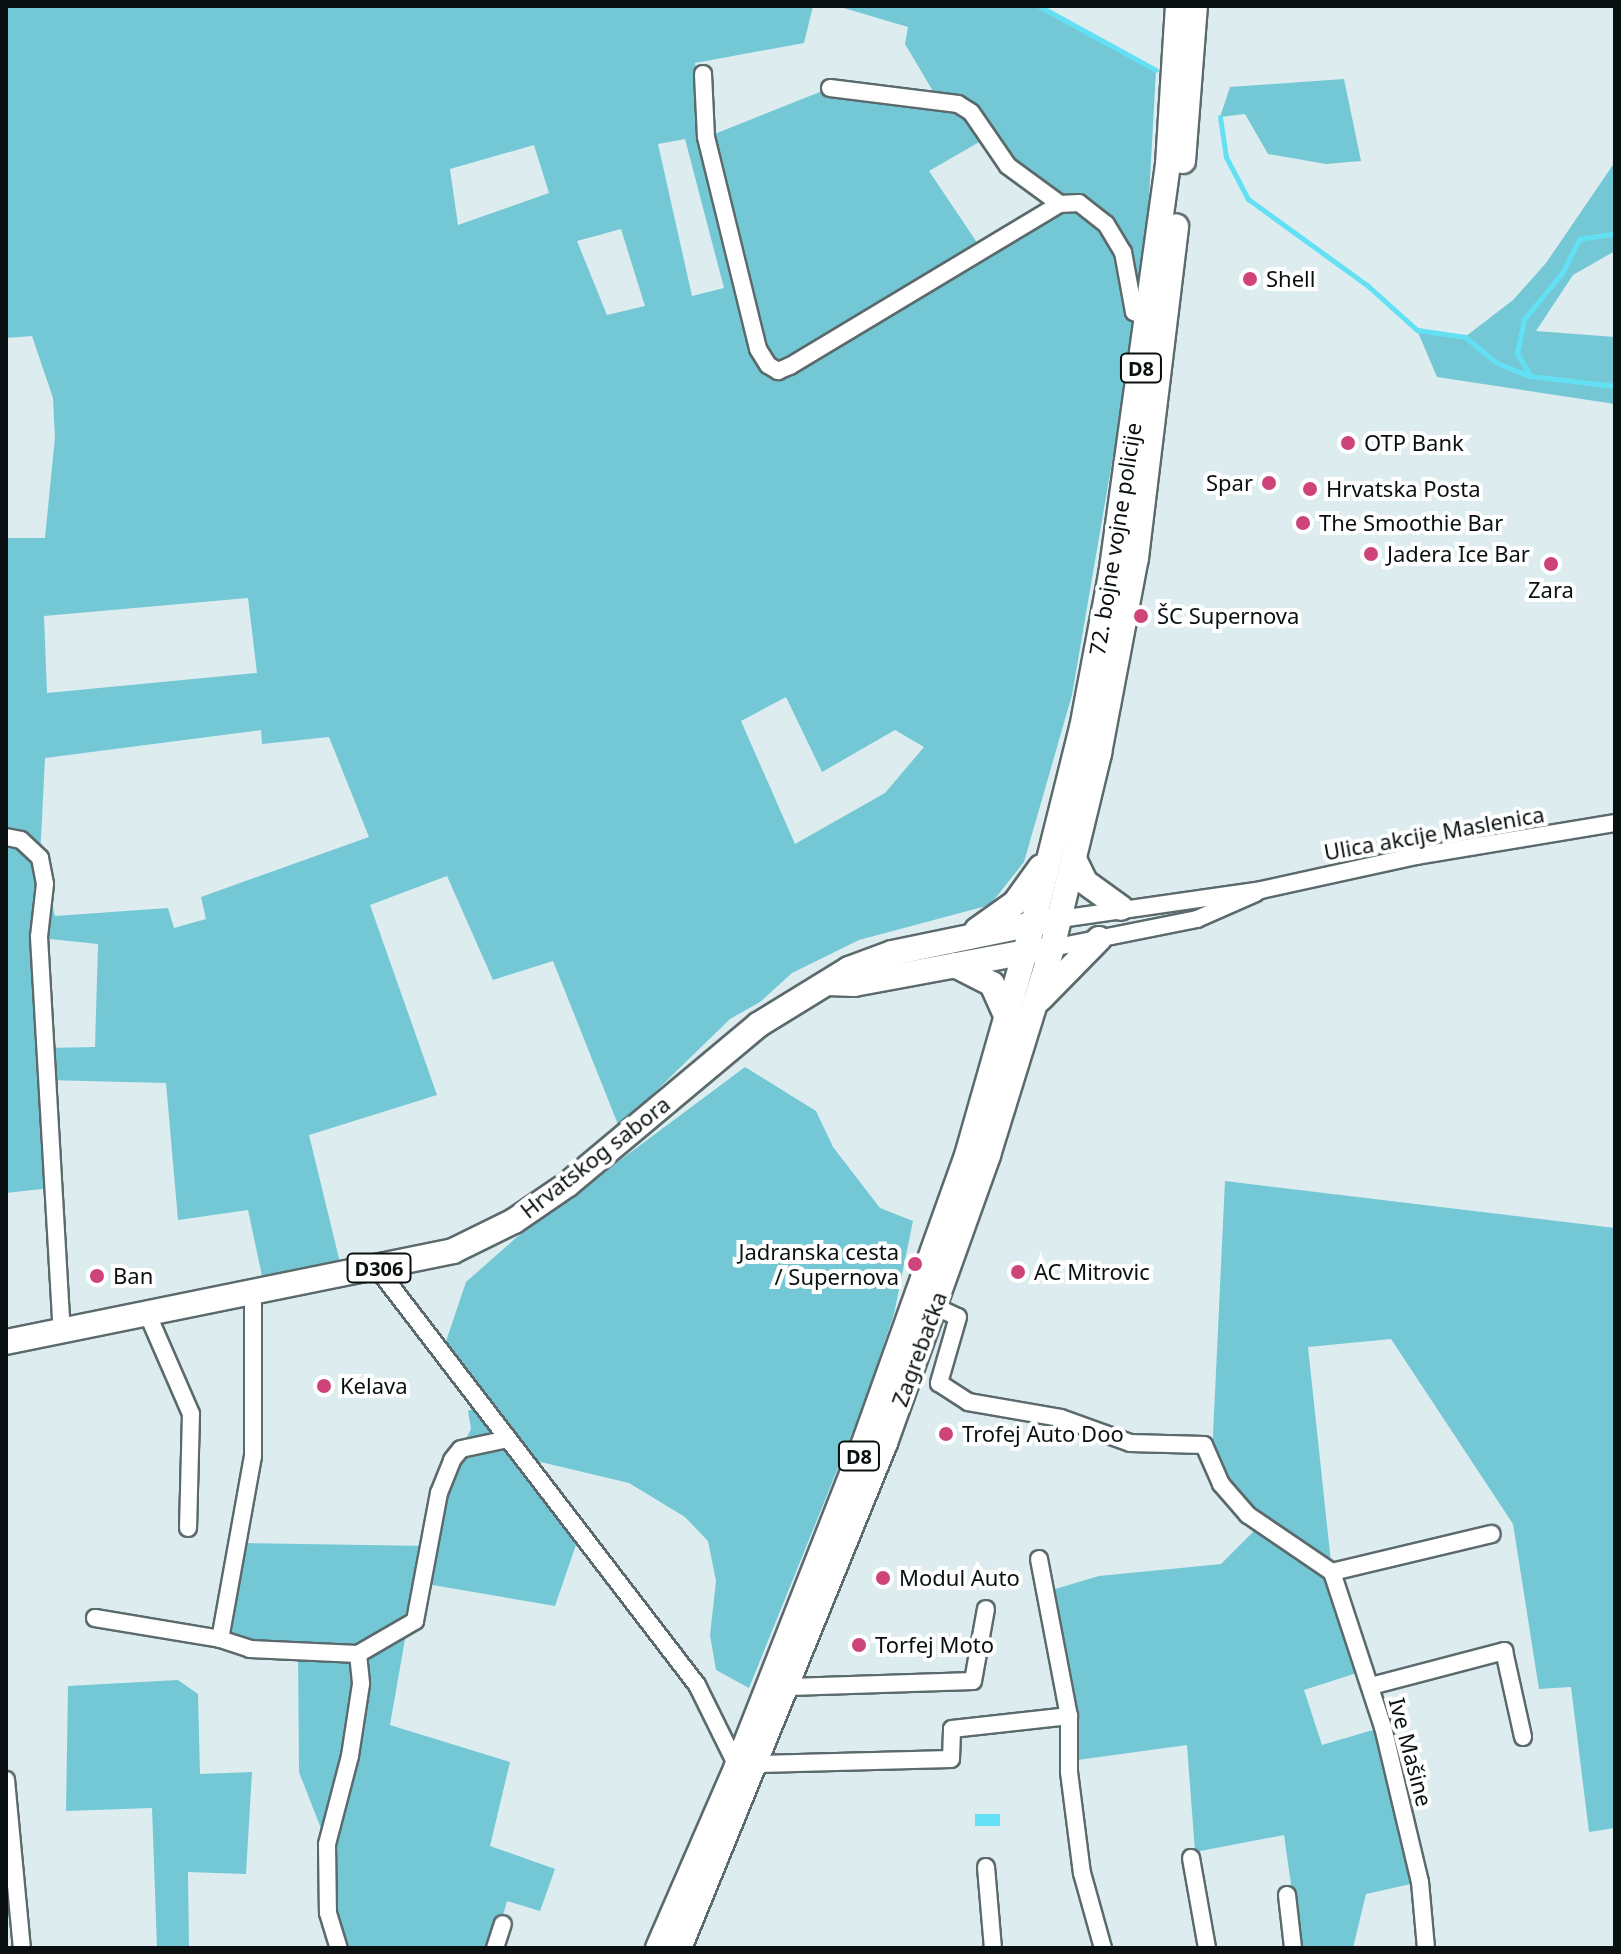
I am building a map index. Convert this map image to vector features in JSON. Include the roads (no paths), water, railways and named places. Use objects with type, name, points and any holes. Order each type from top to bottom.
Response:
[{"type":"main road","name":"72. bojne vojne policije","points":[[1033,924],[1096,659],[1149,318],[1168,164],[1178,6]]},
{"type":"main road","name":"72. bojne vojne policije","points":[[1060,919],[1136,558],[1170,290],[1195,6]]},
{"type":"main road","points":[[968,935],[1015,903],[1050,856]]},
{"type":"main road","points":[[1074,859],[1085,882],[1121,908]]},
{"type":"main road","name":"Hrvatskog sabora","points":[[6,1342],[453,1251],[514,1221],[606,1154],[758,1025],[868,961],[968,935],[1060,919]]},
{"type":"main road","name":"Zagrebačka","points":[[658,1948],[790,1687],[934,1306],[1060,919]]},
{"type":"main road","name":"Zagrebačka","points":[[679,1948],[966,1159],[1033,924]]},
{"type":"main road","points":[[1035,1003],[1099,939]]},
{"type":"main road","name":"Hrvatskog sabora","points":[[828,983],[854,984],[1052,948]]},
{"type":"main road","points":[[953,964],[971,968],[992,984],[1006,1016]]},
{"type":"street","points":[[703,74],[706,137],[741,283],[758,349],[778,371],[1060,204],[1079,203],[1106,224],[1123,252],[1134,312],[1149,318]]},
{"type":"street","points":[[830,88],[958,104],[971,112],[1008,166],[1060,204]]},
{"type":"street","name":"Ulica akcije Maslenica","points":[[1060,919],[1261,890],[1416,856],[1615,823]]},
{"type":"street","points":[[6,837],[21,840],[40,858],[45,884],[39,937],[44,1080],[62,1332]]},
{"type":"street","name":"Ulica akcije Maslenica","points":[[1052,948],[1197,919],[1261,890]]},
{"type":"street","points":[[377,1268],[697,1685],[748,1765],[951,1759],[952,1729],[1069,1716]]},
{"type":"street","points":[[220,1639],[253,1456],[253,1292]]},
{"type":"street","points":[[934,1306],[958,1317],[939,1383],[968,1402],[1061,1418],[1130,1443],[1204,1445],[1221,1484],[1248,1515],[1332,1572],[1492,1534]]},
{"type":"street","points":[[148,1315],[191,1414],[188,1528]]},
{"type":"street","points":[[95,1618],[220,1639],[250,1649],[358,1654],[415,1621],[439,1493],[452,1460],[461,1449],[508,1439]]},
{"type":"street","points":[[1039,1559],[1069,1716],[1070,1761],[1082,1873],[1103,1948]]},
{"type":"street","name":"Ive Mašine","points":[[1332,1572],[1371,1686],[1420,1882],[1426,1948]]},
{"type":"street","points":[[790,1687],[973,1681],[986,1609]]},
{"type":"street","points":[[1371,1686],[1504,1651],[1523,1737]]},
{"type":"street","points":[[339,1948],[328,1913],[327,1844],[350,1756],[361,1684],[358,1654]]},
{"type":"street","points":[[6,1780],[15,1947]]},
{"type":"street","points":[[1191,1858],[1207,1948]]},
{"type":"street","points":[[986,1867],[993,1948]]},
{"type":"street","points":[[1287,1895],[1293,1948]]},
{"type":"street","points":[[495,1948],[503,1924]]},
{"type":"waterway","points":[[1039,6],[1156,70]]},
{"type":"waterway","points":[[1220,117],[1226,157],[1248,199],[1367,285],[1417,330],[1465,337],[1497,363],[1530,376],[1615,386]]},
{"type":"waterway","points":[[1530,375],[1517,353],[1524,319],[1562,273],[1579,239],[1615,233]]},
{"type":"place","name":"Shell","points":[[1250,279]]},
{"type":"place","name":"OTP Bank","points":[[1348,443]]},
{"type":"place","name":"Spar","points":[[1269,483]]},
{"type":"place","name":"Hrvatska Posta","points":[[1310,489]]},
{"type":"place","name":"The Smoothie Bar","points":[[1303,523]]},
{"type":"place","name":"Jadera Ice Bar","points":[[1371,554]]},
{"type":"place","name":"Zara","points":[[1551,564]]},
{"type":"place","name":"ŠC Supernova","points":[[1141,616]]},
{"type":"place","name":"Jadranska cesta / Supernova","points":[[915,1264]]},
{"type":"place","name":"AC Mitrovic","points":[[1018,1272]]},
{"type":"place","name":"Ban","points":[[97,1276]]},
{"type":"place","name":"Kelava","points":[[324,1386]]},
{"type":"place","name":"Trofej Auto Doo","points":[[946,1434]]},
{"type":"place","name":"Modul Auto","points":[[883,1578]]},
{"type":"place","name":"Torfej Moto","points":[[859,1645]]}]
